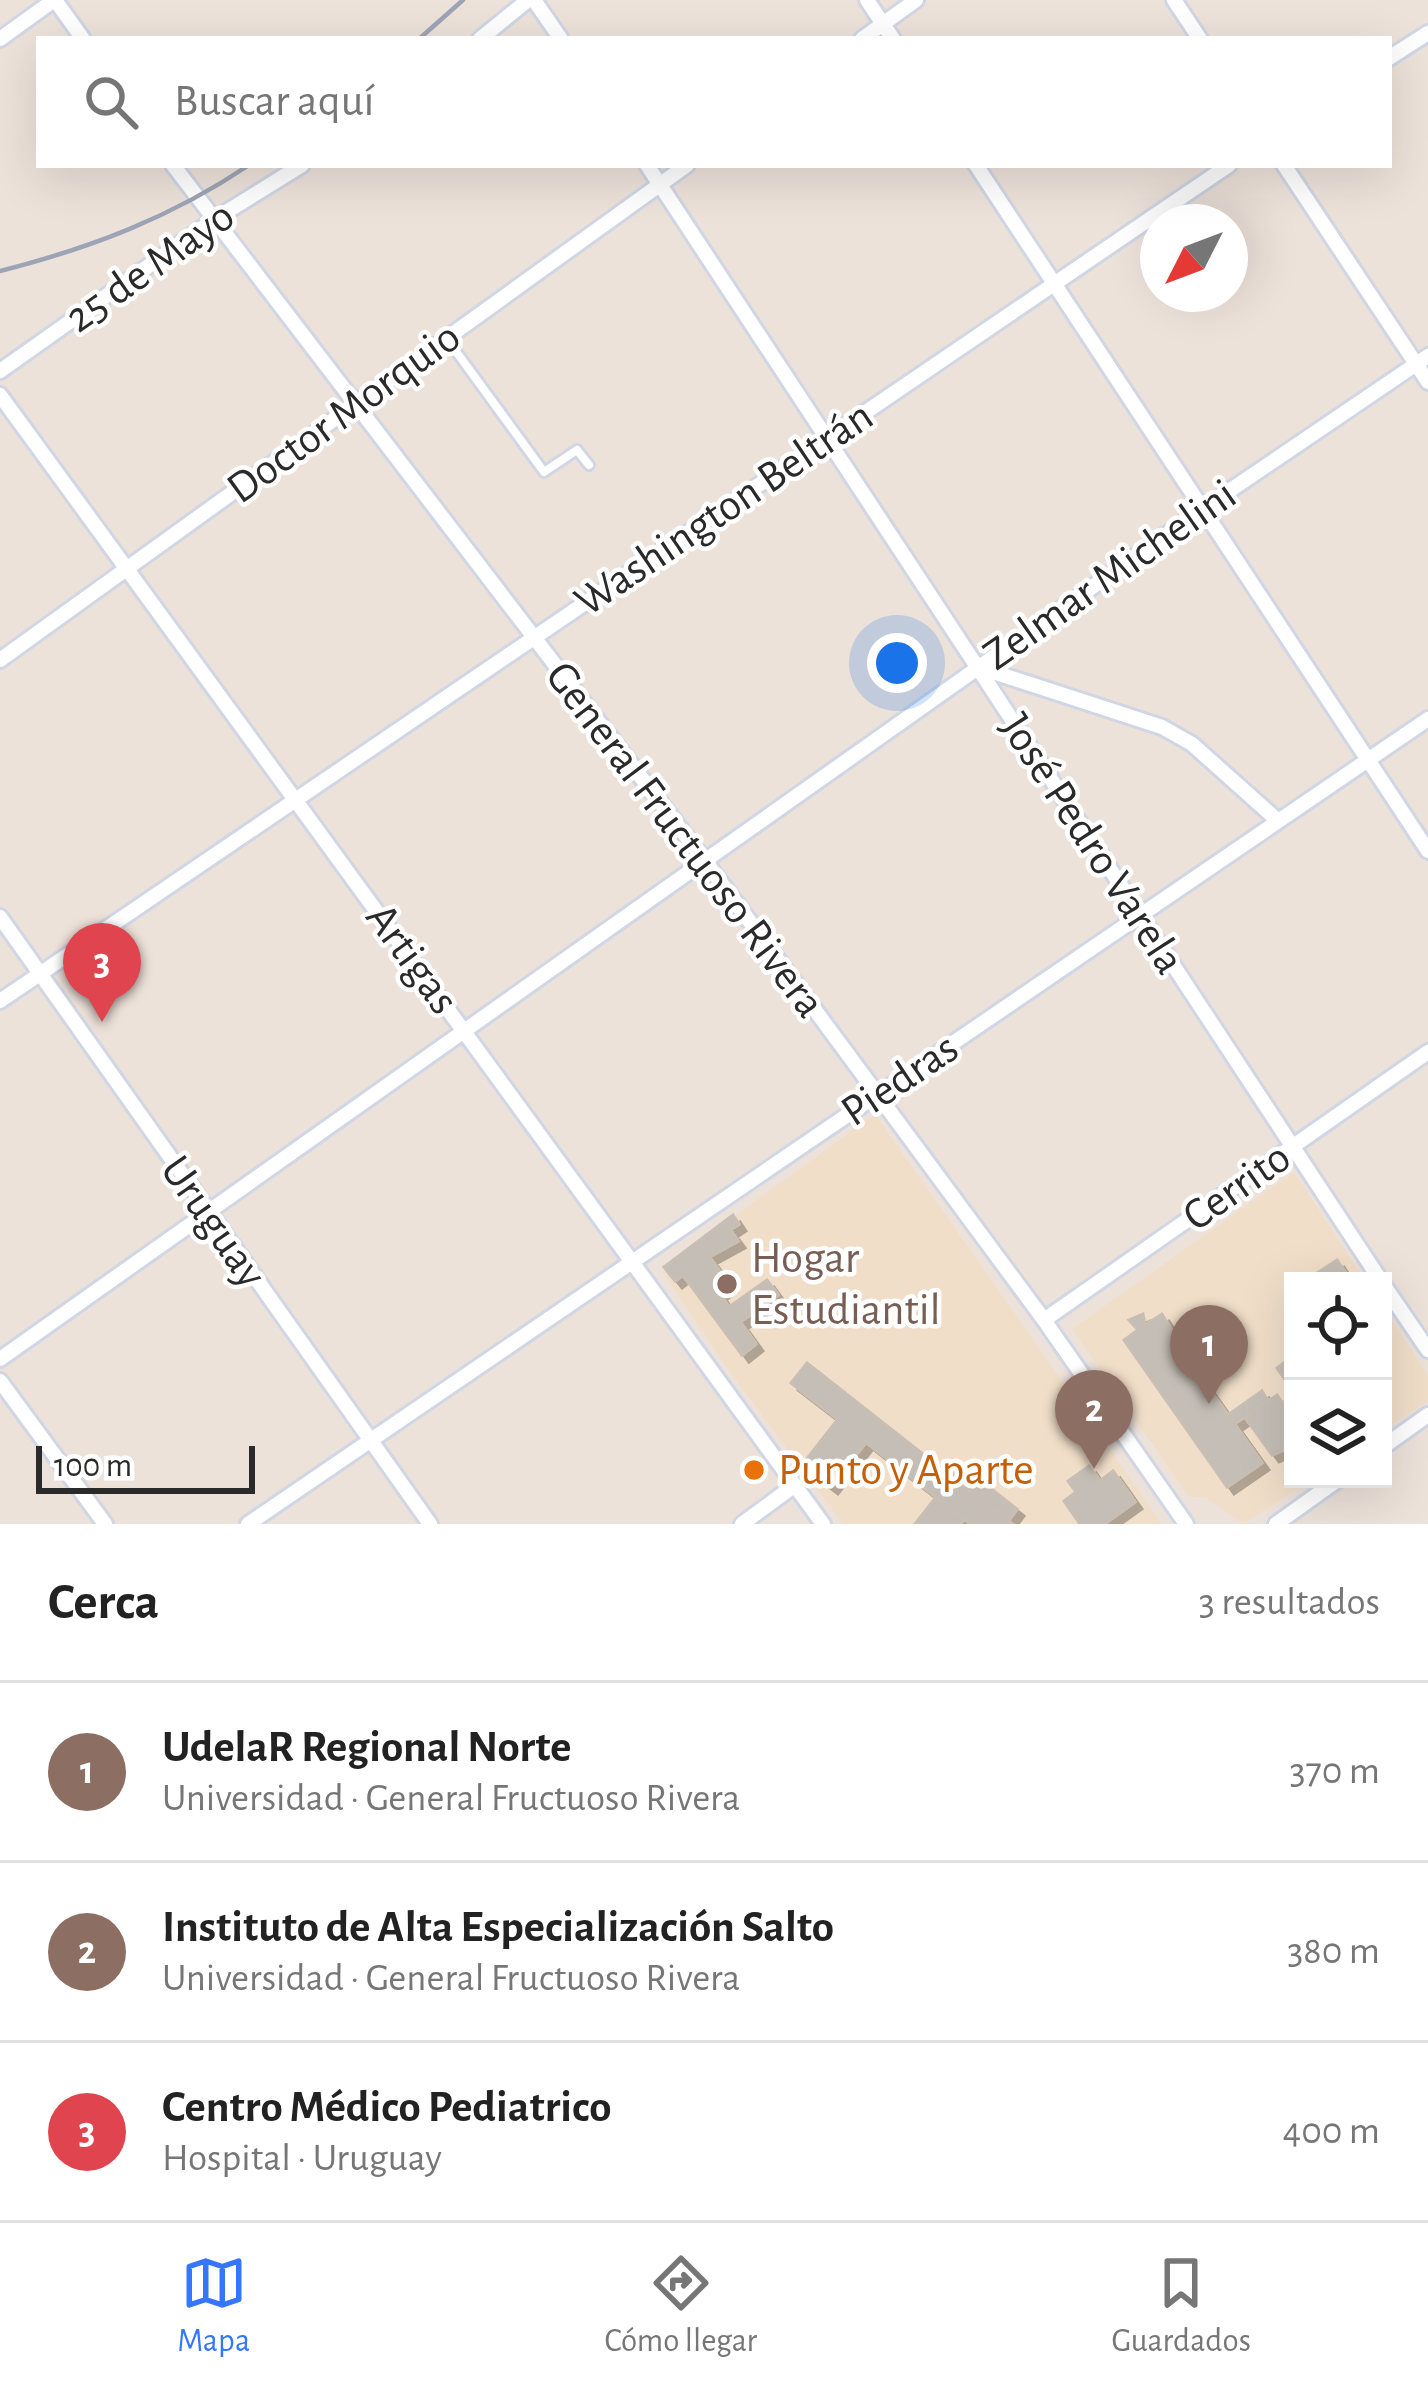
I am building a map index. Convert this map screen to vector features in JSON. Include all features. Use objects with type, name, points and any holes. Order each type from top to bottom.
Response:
[{"type":"street","points":[[0,39],[54,0],[81,36]]},
{"type":"street","points":[[484,36],[531,0],[559,36]]},
{"type":"street","points":[[867,0],[891,36]]},
{"type":"street","points":[[866,36],[916,0]]},
{"type":"street","points":[[1174,0],[1198,36]]},
{"type":"street","points":[[1392,56],[1428,32]]},
{"type":"street","name":"General Fructuoso Rivera","points":[[175,168],[705,861],[1044,1320],[1186,1524]]},
{"type":"street","name":"25 de Mayo","points":[[0,371],[215,219],[297,168]]},
{"type":"street","name":"José Pedro Varela","points":[[649,168],[1138,919],[1375,1272]]},
{"type":"street","name":"Doctor Morquio","points":[[0,660],[683,168]]},
{"type":"street","points":[[978,168],[1428,851]]},
{"type":"street","name":"Washington Beltrán","points":[[0,1000],[298,802],[1225,168]]},
{"type":"street","points":[[1286,168],[1422,360],[1428,382]]},
{"type":"street","name":"Zelmar Michelini","points":[[0,1359],[1204,508],[1422,360]]},
{"type":"street","name":"Artigas","points":[[0,394],[823,1524]]},
{"type":"street","points":[[978,667],[1162,727],[1192,744],[1276,819]]},
{"type":"street","name":"Piedras","points":[[248,1524],[1428,719]]},
{"type":"street","name":"Uruguay","points":[[0,917],[430,1524]]},
{"type":"street","name":"Cerrito","points":[[1044,1320],[1428,1052]]},
{"type":"street","name":"José Pedro Varela","points":[[1392,1297],[1428,1350]]},
{"type":"street","points":[[0,1381],[105,1524]]},
{"type":"street","points":[[1392,1440],[1428,1414]]},
{"type":"street","points":[[742,1524],[795,1485]]},
{"type":"street","points":[[1276,1524],[1326,1488]]},
{"type":"lane","points":[[447,339],[544,472],[577,450],[589,466]]},
{"type":"shaded area","points":[[875,1114],[1162,1524],[843,1524],[733,1376],[663,1273],[664,1267]]},
{"type":"shaded area","points":[[1294,1172],[1360,1272],[1284,1272],[1284,1488],[1298,1488],[1243,1524],[1205,1497],[1189,1497],[1072,1329]]},
{"type":"shaded area","points":[[1392,1321],[1428,1375],[1428,1401],[1392,1425]]},
{"type":"building","points":[[733,1215],[739,1224],[730,1230],[738,1241],[709,1257],[730,1285],[719,1293],[729,1307],[767,1280],[778,1295],[740,1322],[756,1344],[742,1355],[683,1275],[675,1281],[664,1267]]},
{"type":"building","points":[[1337,1260],[1345,1272],[1319,1272]]},
{"type":"building","points":[[1143,1314],[1145,1325],[1162,1314],[1191,1363],[1197,1359],[1200,1376],[1262,1463],[1227,1487],[1124,1340],[1138,1330],[1129,1320]]},
{"type":"building","points":[[807,1363],[1012,1524],[971,1524],[866,1442],[831,1487],[802,1465],[838,1419],[791,1383]]},
{"type":"building","points":[[1262,1391],[1268,1401],[1234,1424],[1228,1415]]},
{"type":"building","points":[[1277,1395],[1284,1405],[1284,1450],[1272,1455],[1245,1417]]},
{"type":"building","points":[[961,1465],[1017,1509],[1008,1521],[952,1477]]},
{"type":"building","points":[[1089,1466],[1100,1481],[1113,1471],[1135,1502],[1104,1524],[1080,1524],[1064,1501],[1076,1492],[1068,1481]]},
{"type":"building","points":[[936,1497],[964,1519],[960,1524],[915,1524]]},
{"type":"railway","points":[[422,36],[463,0]]},
{"type":"railway","points":[[0,271],[130,229],[244,168]]},
{"type":"place","name":"Centro Médico Pediatrico","points":[[102,1022]]},
{"type":"place","name":"Hogar Estudiantil","points":[[727,1284]]},
{"type":"place","name":"UdelaR Regional Norte","points":[[1209,1404]]},
{"type":"place","name":"Instituto de Alta Especialización Salto","points":[[1094,1469]]},
{"type":"place","name":"Punto y Aparte","points":[[754,1470]]}]
